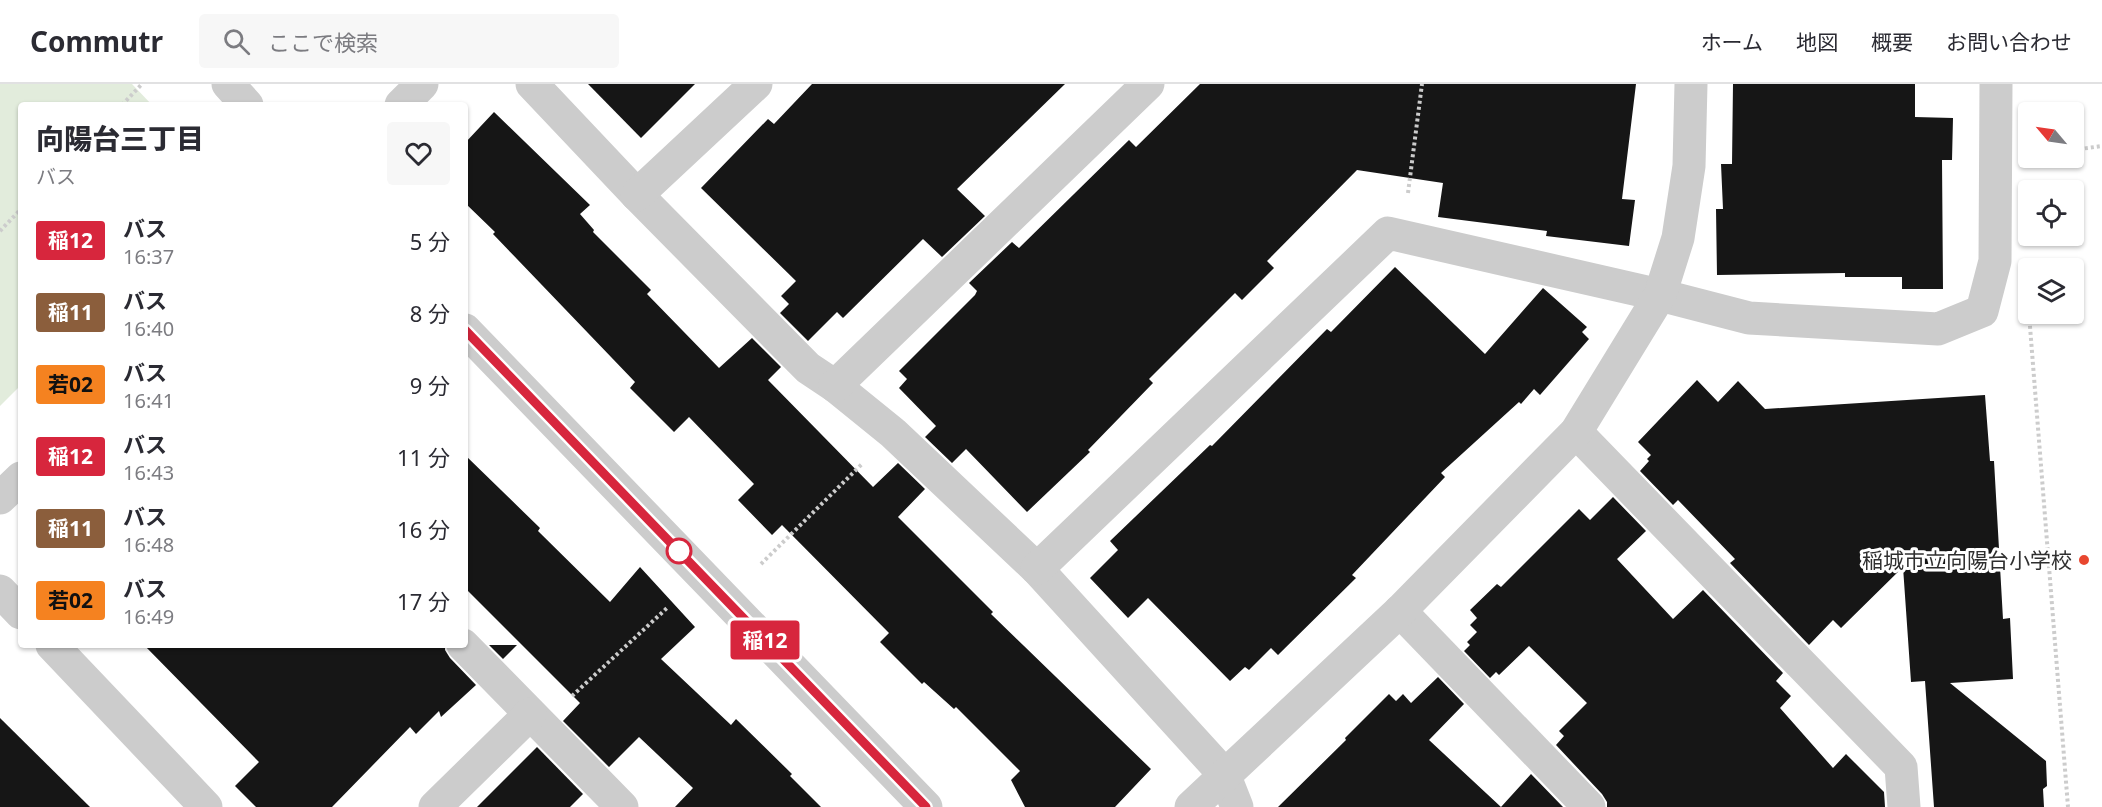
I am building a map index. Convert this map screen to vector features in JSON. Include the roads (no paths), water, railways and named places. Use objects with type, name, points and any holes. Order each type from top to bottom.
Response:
[{"type":"street","points":[[228,84],[244,102]]},
{"type":"street","points":[[404,102],[422,84]]},
{"type":"street","points":[[532,84],[637,195],[808,368],[835,386],[893,433],[1037,569],[1224,774],[1237,807]]},
{"type":"street","points":[[637,195],[756,84]]},
{"type":"street","points":[[835,386],[1148,84]]},
{"type":"street","points":[[1191,807],[1400,611],[1576,432],[1660,295],[1678,238],[1689,166],[1691,84]]},
{"type":"street","points":[[1037,569],[1388,233],[1660,295],[1749,318],[1938,329],[1982,311],[1995,261],[1996,84]]},
{"type":"street","points":[[468,333],[926,807]]},
{"type":"street","points":[[1576,432],[1901,767],[1904,807]]},
{"type":"street","points":[[0,498],[18,481]]},
{"type":"street","points":[[0,591],[18,610]]},
{"type":"street","points":[[1400,611],[1589,807]]},
{"type":"street","points":[[55,648],[206,807]]},
{"type":"street","points":[[466,648],[622,807]]},
{"type":"street","points":[[435,807],[535,720]]},
{"type":"place","name":"稲城市立向陽台小学校","points":[[2084,560]]}]
